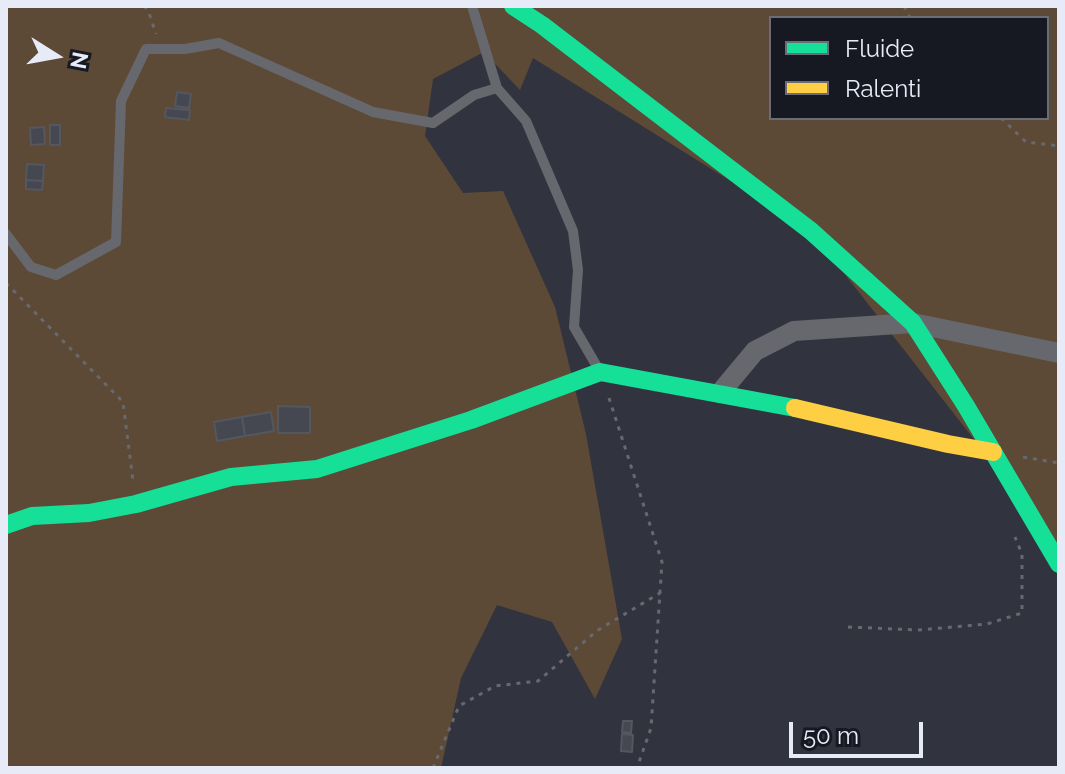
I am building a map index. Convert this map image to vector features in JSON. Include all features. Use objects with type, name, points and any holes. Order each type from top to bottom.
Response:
[{"type":"street","points":[[513,6],[811,231],[913,323],[1059,564]]},
{"type":"street","points":[[720,393],[755,351],[794,331],[913,323],[1059,353]]},
{"type":"street","points":[[6,525],[32,516],[89,513],[136,504],[231,477],[317,469],[471,420],[600,372],[816,412],[993,452]]},
{"type":"lane","points":[[472,6],[497,88],[526,121],[573,231],[578,270],[574,327],[600,372]]},
{"type":"lane","points":[[6,234],[31,267],[56,275],[116,242],[121,101],[146,49],[185,49],[219,43],[373,112],[433,123],[474,95],[497,88]]},
{"type":"path","points":[[144,6],[161,49]]},
{"type":"path","points":[[1003,120],[1026,142],[1059,146]]},
{"type":"path","points":[[6,283],[123,402],[136,504]]},
{"type":"path","points":[[600,372],[662,562],[651,728],[637,768]]},
{"type":"path","points":[[993,452],[1059,463]]},
{"type":"path","points":[[848,627],[918,630],[987,624],[1022,613],[1022,554],[1013,532]]},
{"type":"path","points":[[433,768],[459,706],[495,686],[538,681],[598,630],[660,593]]},
{"type":"shaded area","points":[[6,6],[1059,6],[1059,548],[811,231],[533,58],[520,90],[484,52],[433,79],[425,136],[463,193],[503,191],[555,307],[586,434],[622,639],[595,699],[552,622],[497,605],[461,678],[441,768],[6,768]]},
{"type":"building","points":[[177,92],[191,94],[189,108],[175,106]]},
{"type":"building","points":[[166,108],[190,110],[189,120],[165,117]]},
{"type":"building","points":[[50,125],[60,125],[60,145],[50,145]]},
{"type":"building","points":[[44,127],[45,144],[31,145],[30,128]]},
{"type":"building","points":[[27,164],[44,165],[43,181],[26,180]]},
{"type":"building","points":[[26,180],[43,181],[42,190],[26,189]]},
{"type":"building","points":[[278,406],[310,407],[310,433],[278,433]]},
{"type":"building","points":[[271,412],[274,431],[245,436],[242,417]]},
{"type":"building","points":[[242,417],[245,436],[217,441],[214,422]]},
{"type":"building","points":[[623,721],[632,721],[631,733],[622,732]]},
{"type":"building","points":[[622,734],[633,735],[632,752],[621,751]]},
{"type":"traffic: fast","points":[[513,6],[811,231],[913,323],[1059,564]]},
{"type":"traffic: fast","points":[[6,525],[32,516],[89,513],[136,504],[231,477],[317,469],[471,420],[600,372],[795,408]]},
{"type":"traffic: slow","points":[[795,408],[993,452]]}]
